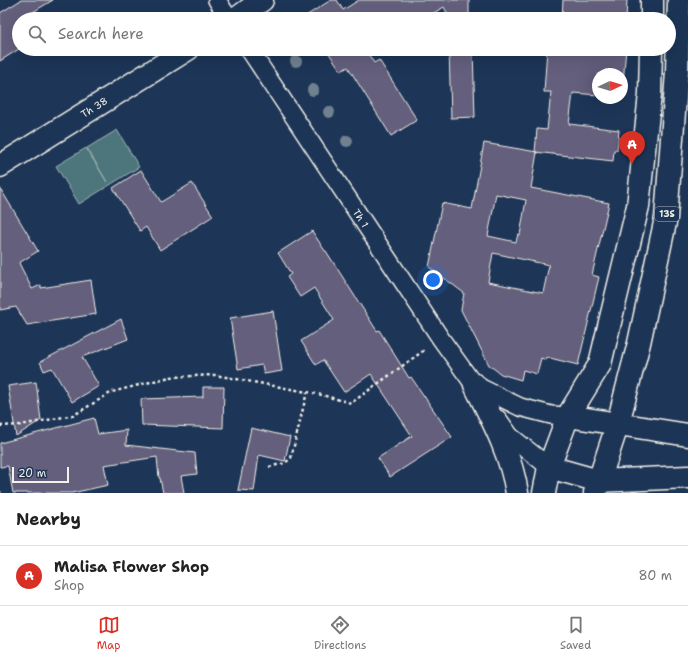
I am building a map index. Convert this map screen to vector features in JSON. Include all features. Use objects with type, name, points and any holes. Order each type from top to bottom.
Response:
[{"type":"main road","points":[[246,12],[262,0]]},
{"type":"main road","points":[[652,0],[652,12]]},
{"type":"main road","name":"13S","points":[[597,487],[618,423],[638,343],[666,218],[677,72],[679,0]]},
{"type":"main road","name":"Th 38","points":[[0,166],[177,56]]},
{"type":"main road","points":[[544,493],[549,467],[568,416],[600,364],[638,206],[650,94],[651,56]]},
{"type":"main road","points":[[475,384],[499,432],[516,482],[517,493]]},
{"type":"main road","points":[[568,416],[618,423],[688,436]]},
{"type":"main road","points":[[549,467],[597,487],[688,477]]},
{"type":"street","points":[[217,0],[225,12]]},
{"type":"street","name":"Th 1","points":[[254,56],[441,339],[475,384],[510,436],[549,467]]},
{"type":"street","name":"Th 1","points":[[475,384],[520,408],[551,415],[568,416]]},
{"type":"path","points":[[0,426],[21,425],[74,415],[112,392],[170,377],[215,375],[307,392],[351,403],[441,339]]},
{"type":"path","points":[[269,467],[285,463],[291,458],[307,392]]},
{"type":"green space","points":[[117,130],[139,167],[79,204],[56,166],[86,148],[107,182],[87,148]]},
{"type":"building","points":[[21,0],[53,0],[33,12],[12,12],[12,53],[0,61],[0,13]]},
{"type":"building","points":[[331,0],[337,0],[343,10],[359,0],[469,0],[469,12],[446,12],[444,7],[435,12],[312,12]]},
{"type":"building","points":[[563,0],[627,0],[626,12],[562,12]]},
{"type":"building","points":[[331,56],[370,56],[374,63],[379,60],[417,120],[391,136],[348,67],[341,71]]},
{"type":"building","points":[[449,56],[473,56],[475,117],[451,118]]},
{"type":"building","points":[[547,56],[625,56],[624,68],[592,68],[592,95],[573,93],[569,124],[619,130],[617,150],[614,150],[613,161],[535,152],[537,129],[547,130],[551,92],[544,92]]},
{"type":"building","points":[[484,143],[537,152],[531,188],[609,203],[592,275],[599,277],[578,365],[546,357],[546,360],[541,358],[537,374],[523,370],[521,380],[501,374],[489,365],[461,310],[464,293],[429,267],[442,203],[472,209]],"holes":[[[496,194],[526,200],[520,235],[518,234],[516,242],[488,236]],[[493,253],[549,265],[543,293],[488,282]]]},
{"type":"building","points":[[141,170],[161,202],[192,183],[213,216],[160,250],[146,227],[140,231],[113,188]]},
{"type":"building","points":[[0,188],[38,251],[19,263],[32,289],[41,285],[41,288],[91,280],[96,314],[27,325],[16,307],[0,310]]},
{"type":"building","points":[[312,231],[377,331],[379,330],[409,378],[411,377],[452,437],[390,477],[378,458],[412,436],[371,374],[344,392],[323,360],[316,365],[301,341],[334,320],[314,288],[300,297],[287,277],[291,274],[278,253]]},
{"type":"building","points":[[273,311],[282,371],[264,374],[262,365],[238,369],[230,318]]},
{"type":"building","points":[[121,319],[128,339],[82,357],[99,386],[72,402],[52,368],[44,371],[40,362]]},
{"type":"building","points":[[36,382],[41,420],[16,436],[8,386]]},
{"type":"building","points":[[203,387],[224,387],[223,428],[142,425],[141,399],[203,397]]},
{"type":"building","points":[[94,418],[98,434],[127,430],[126,445],[195,453],[197,474],[181,476],[184,493],[163,493],[159,478],[157,457],[104,465],[108,485],[72,493],[13,493],[8,466],[0,467],[0,443]]},
{"type":"building","points":[[251,428],[290,437],[285,461],[259,455],[254,491],[238,490]]},
{"type":"place","name":"Malisa Flower Shop","points":[[632,164]]}]
